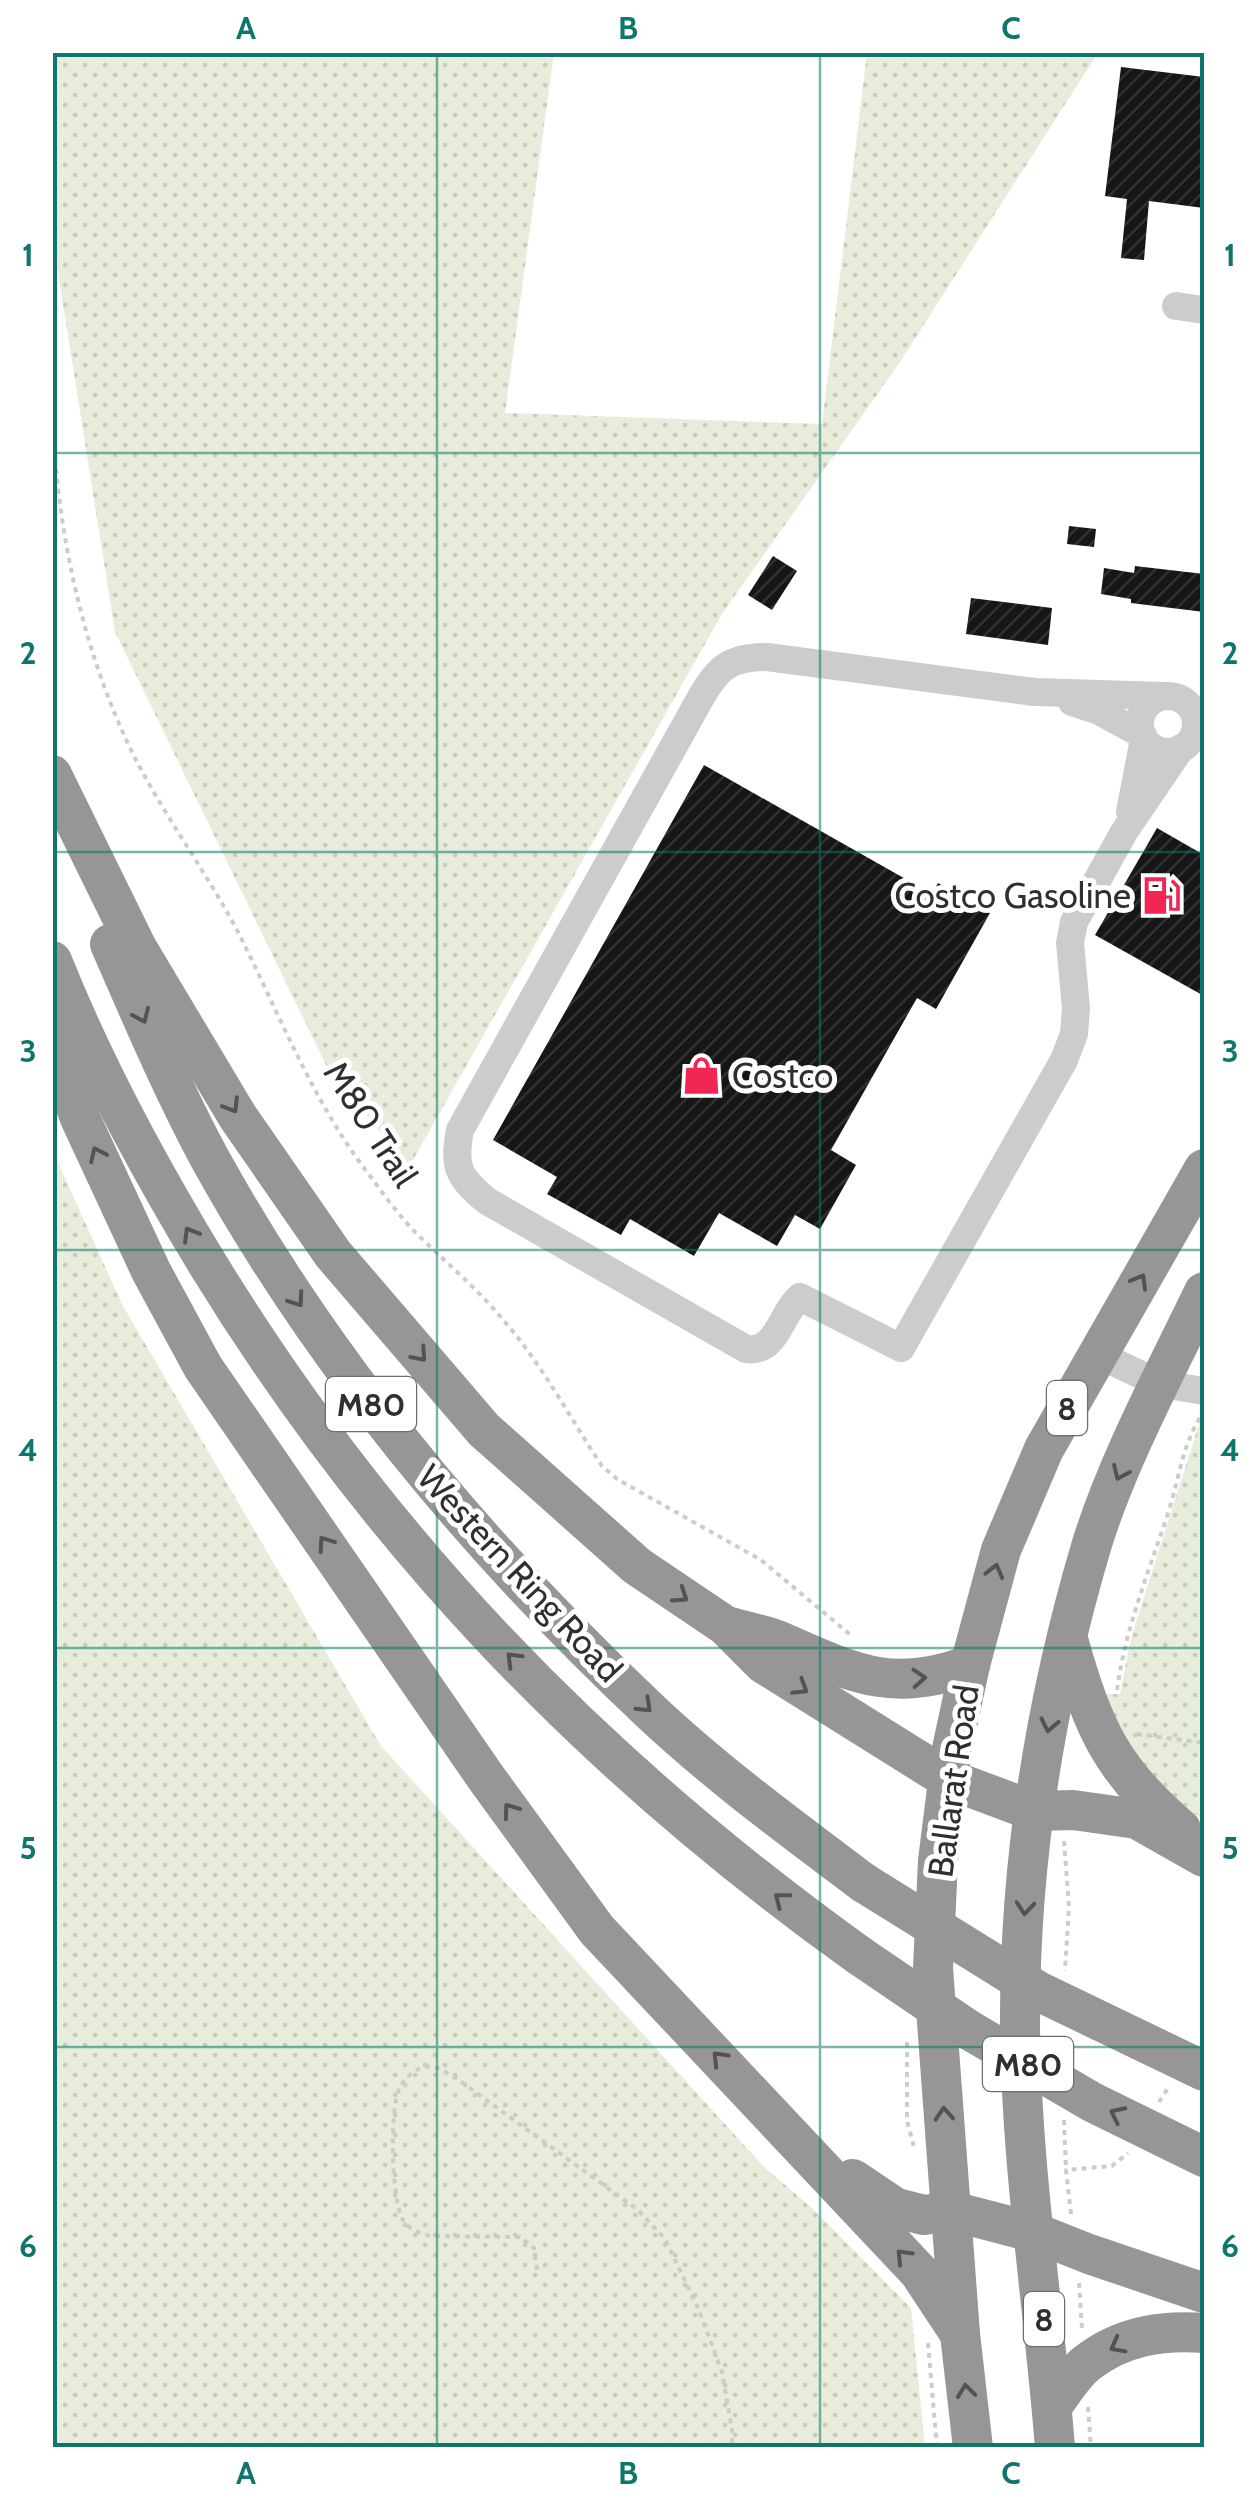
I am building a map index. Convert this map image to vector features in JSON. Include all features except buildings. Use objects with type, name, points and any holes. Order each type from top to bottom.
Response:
[{"type":"highway","points":[[52,775],[137,948],[238,1117],[333,1254],[484,1430],[636,1566],[726,1626],[764,1664],[948,1779],[1034,1811],[1073,1810],[1137,1818],[1204,1857]]},
{"type":"highway","name":"Western Ring Road","points":[[52,796],[91,900],[209,1156],[282,1278],[430,1480],[652,1713],[758,1802],[864,1882],[1038,1992],[1204,2072]]},
{"type":"highway","name":"Western Ring Road","points":[[52,961],[108,1087],[178,1216],[246,1326],[348,1471],[455,1600],[600,1748],[784,1902],[969,2030],[1062,2084],[1204,2157]]},
{"type":"highway","points":[[52,1043],[80,1118],[143,1254],[203,1367],[488,1779],[597,1930],[919,2272],[960,2334]]},
{"type":"highway","name":"Ballarat Road","points":[[973,2448],[960,2334],[933,1968],[938,1861],[948,1779],[970,1665],[1000,1550],[1044,1449],[1204,1170]]},
{"type":"highway","name":"8","points":[[1055,2448],[1023,2111],[1020,2017],[1034,1811],[1068,1639],[1098,1528],[1204,1292]]},
{"type":"highway","points":[[726,1626],[778,1640],[837,1668],[865,1675],[927,1679],[970,1665]]},
{"type":"highway","points":[[1068,1639],[1086,1703],[1111,1753],[1158,1807],[1204,1848]]},
{"type":"highway","points":[[786,2129],[896,2208],[924,2214],[952,2211],[1036,2233],[1204,2293]]},
{"type":"highway","points":[[1052,2406],[1085,2364],[1129,2339],[1171,2330],[1204,2333]]},
{"type":"street","points":[[748,657],[768,657],[1035,692],[1191,703],[1196,723],[1190,747],[1124,832],[1074,922],[1070,956],[1076,1008],[1074,1034],[1064,1060],[901,1348],[800,1297],[768,1346],[758,1351],[746,1349],[487,1201],[458,1171],[456,1150],[460,1130],[714,675],[729,663],[748,657]]},
{"type":"street","points":[[1035,692],[1099,710],[1158,750],[1190,747]]},
{"type":"street","points":[[1124,832],[1136,792],[1142,712],[1148,704],[1191,703]]},
{"type":"street","points":[[1097,1354],[1160,1384],[1204,1391]]},
{"type":"path","name":"M80 Trail","points":[[52,389],[54,445],[68,546],[77,596],[102,678],[133,754],[234,926],[322,1107],[364,1169],[411,1227],[502,1317],[530,1351],[602,1466],[617,1479],[761,1560],[838,1628],[863,1643]]},
{"type":"path","points":[[1115,1702],[1124,1641],[1170,1506],[1186,1439],[1204,1409]]},
{"type":"path","points":[[1127,1730],[1155,1739],[1204,1744]]},
{"type":"path","points":[[537,2270],[534,2248],[520,2237],[430,2236],[403,2221],[396,2193],[394,2124],[399,2088],[412,2073],[423,2067],[436,2068],[460,2081],[638,2210],[665,2239],[698,2308],[722,2372],[731,2448]]},
{"type":"green space","points":[[52,53],[554,53],[505,413],[822,424],[867,53],[1098,53],[900,362],[722,614],[409,1167],[328,1069],[115,632],[53,241]]},
{"type":"green space","points":[[53,1152],[123,1306],[381,1746],[764,2167],[812,2208],[911,2308],[925,2447],[53,2447]]},
{"type":"green space","points":[[1204,1420],[1204,1821],[1174,1797],[1116,1737],[1103,1694],[1120,1694],[1131,1638],[1200,1421]]},
{"type":"place","name":"Costco Gasoline","points":[[1161,895]]},
{"type":"place","name":"Costco","points":[[702,1075]]}]
